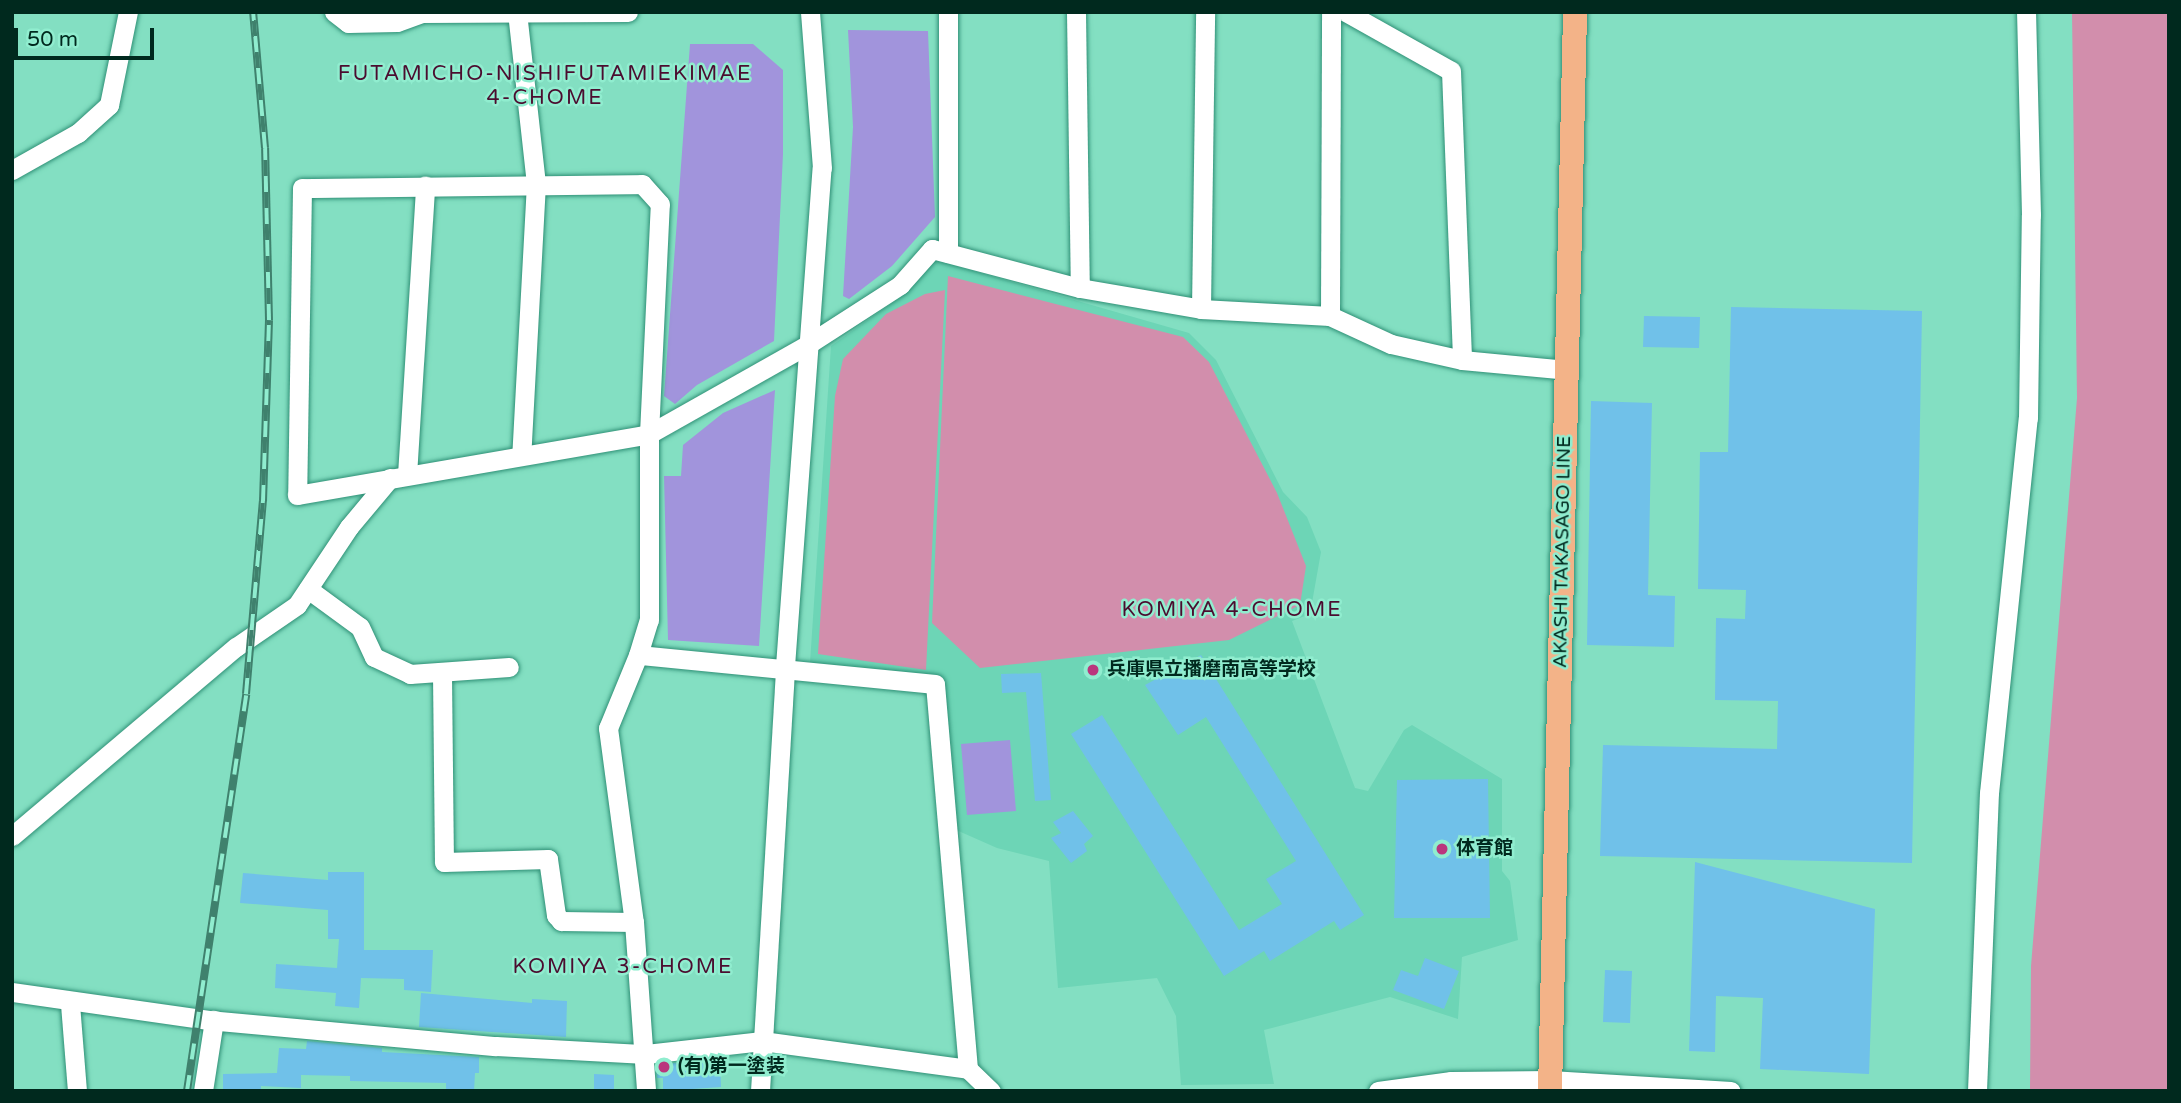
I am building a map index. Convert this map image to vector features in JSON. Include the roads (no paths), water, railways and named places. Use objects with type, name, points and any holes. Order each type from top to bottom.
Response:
[{"type":"main road","name":"AKASHI TAKASAGO LINE","points":[[1550,1085],[1575,12]]},
{"type":"street","points":[[12,170],[78,133],[109,105],[128,12]]},
{"type":"street","points":[[334,12],[348,23],[397,22],[421,13],[628,12]]},
{"type":"street","points":[[760,1091],[785,666],[822,168],[810,12]]},
{"type":"street","points":[[948,12],[948,253]]},
{"type":"street","points":[[1076,12],[1080,288]]},
{"type":"street","points":[[1201,309],[1205,12]]},
{"type":"street","points":[[1330,316],[1331,12]]},
{"type":"street","points":[[1346,12],[1451,71],[1462,360]]},
{"type":"street","points":[[1977,1091],[1989,793],[2028,418],[2031,215],[2026,12]]},
{"type":"street","points":[[517,13],[536,183],[521,456]]},
{"type":"street","points":[[646,1091],[646,1054],[634,922],[608,728],[638,655],[649,620],[649,434],[660,204],[642,184],[536,183],[302,188],[297,495],[649,434],[807,345],[900,285],[932,249],[1080,288],[1201,309],[1330,316],[1391,344],[1462,360],[1567,370]]},
{"type":"street","points":[[12,836],[236,647],[297,605],[349,527],[399,476],[425,186]]},
{"type":"street","points":[[308,589],[360,627],[374,657],[410,674],[442,674],[509,667]]},
{"type":"street","points":[[638,655],[785,666],[935,684],[968,1069]]},
{"type":"street","points":[[442,674],[444,862],[548,859],[556,915],[561,921],[634,922]]},
{"type":"street","points":[[12,992],[70,1003],[214,1020],[440,1042],[646,1054],[762,1041],[968,1069],[991,1091]]},
{"type":"street","points":[[70,1003],[77,1091]]},
{"type":"street","points":[[202,1091],[214,1020]]},
{"type":"street","points":[[1378,1091],[1451,1081],[1731,1091]]},
{"type":"railway","points":[[187,1091],[246,694],[263,501],[269,320],[265,148],[253,12]]},
{"type":"place","name":"兵庫県立播磨南高等学校","points":[[1093,670]]},
{"type":"place","name":"体育館","points":[[1442,849]]},
{"type":"place","name":"(有)第一塗装","points":[[664,1067]]},
{"type":"district","name":"FUTAMICHO-NISHIFUTAMIEKIMAE 4-CHOME","points":[[545,86]]},
{"type":"district","name":"KOMIYA 4-CHOME","points":[[1232,610]]},
{"type":"district","name":"KOMIYA 3-CHOME","points":[[623,967]]}]
